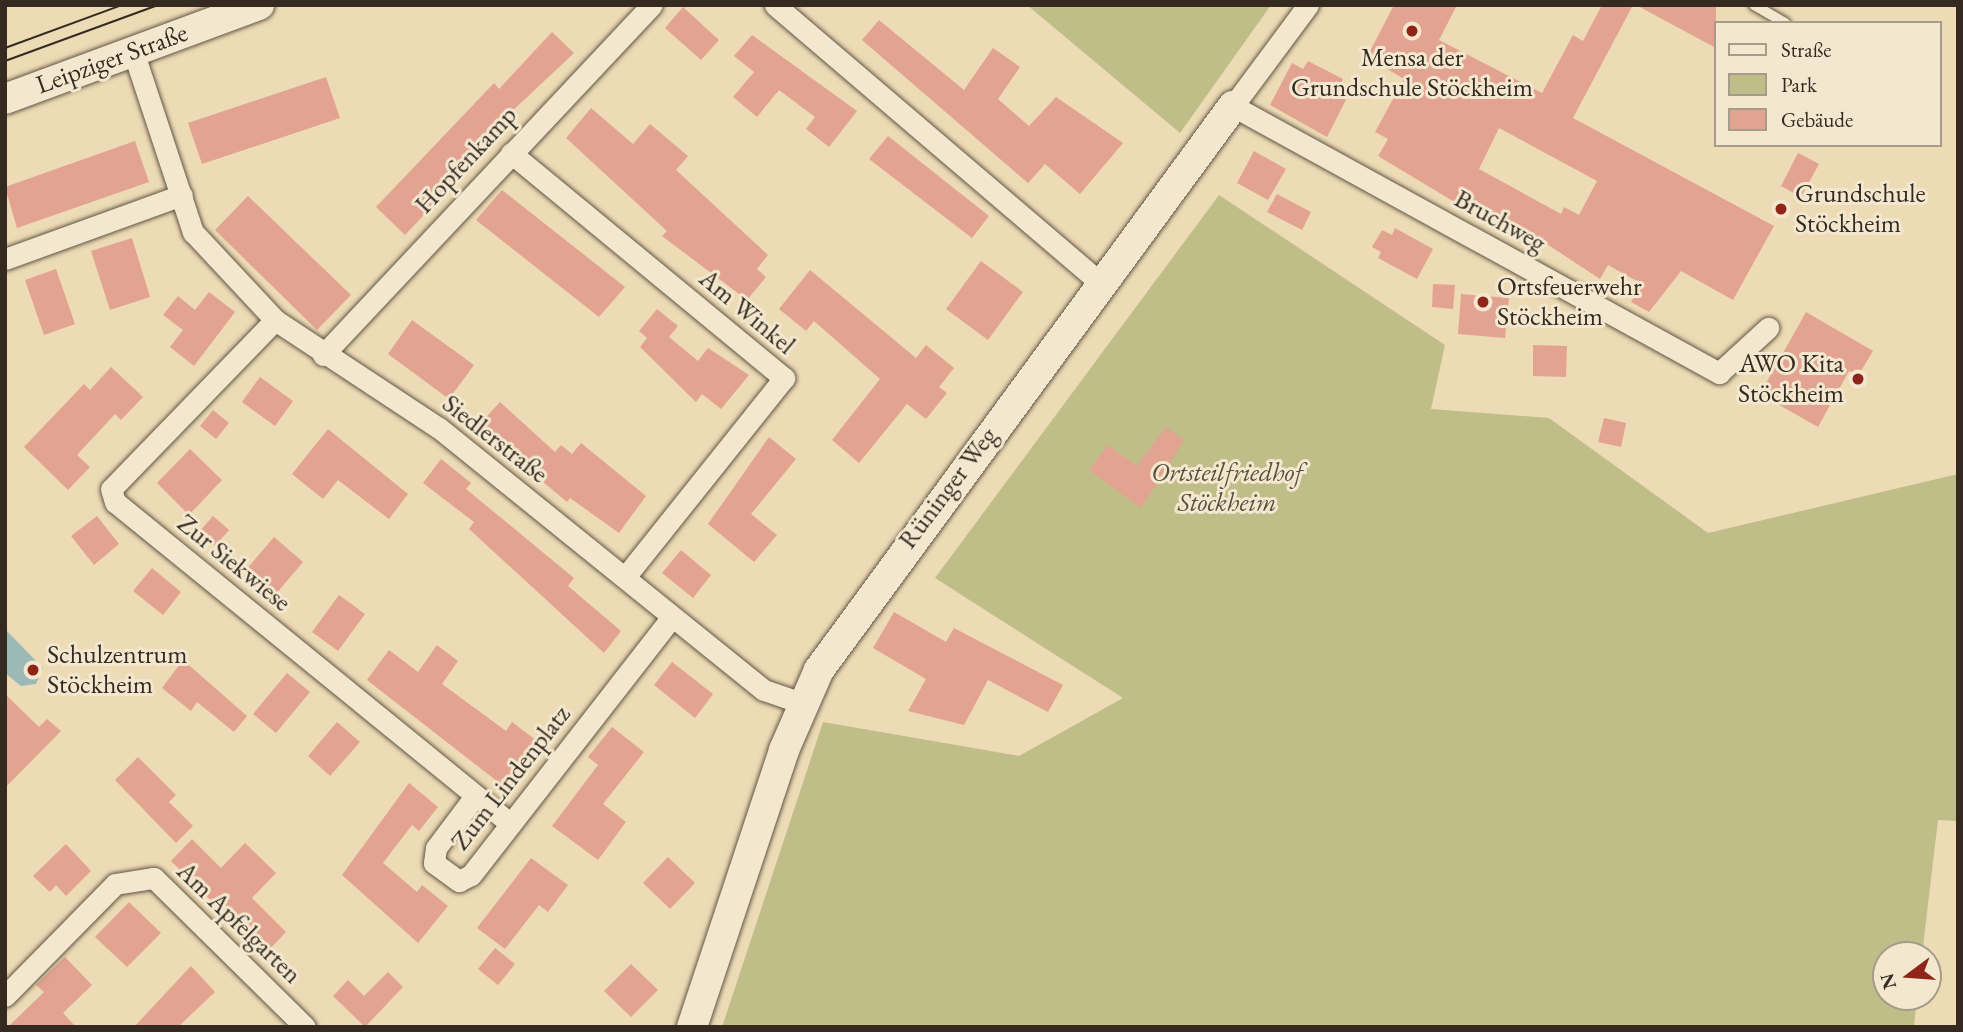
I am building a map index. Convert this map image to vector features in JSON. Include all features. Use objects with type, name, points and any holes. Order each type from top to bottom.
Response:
[{"type":"street","name":"Leipziger Straße","points":[[5,99],[259,5]]},
{"type":"street","name":"Hopfenkamp","points":[[323,355],[652,5]]},
{"type":"street","points":[[775,5],[1100,282]]},
{"type":"street","name":"Rüninger Weg","points":[[692,1027],[801,702],[868,596],[1308,5]]},
{"type":"street","name":"Siedlerstraße","points":[[133,51],[192,232],[275,320],[323,355],[439,428],[764,690],[801,702]]},
{"type":"street","name":"Bruchweg","points":[[1233,107],[1719,373],[1768,328]]},
{"type":"street","name":"Am Winkel","points":[[511,153],[784,379],[625,577]]},
{"type":"street","points":[[5,259],[182,195]]},
{"type":"street","name":"Zur Siekwiese","points":[[275,320],[111,489],[115,502],[511,824]]},
{"type":"street","name":"Zum Lindenplatz","points":[[475,796],[436,848],[434,863],[443,875],[459,881],[471,875],[672,617]]},
{"type":"street","name":"Am Apfelgarten","points":[[5,996],[115,884],[154,878],[305,1027]]},
{"type":"lane","points":[[1754,5],[1782,21]]},
{"type":"green space","points":[[1027,5],[1271,5],[1180,133]]},
{"type":"green space","name":"Ortsteilfriedhof Stöckheim","points":[[1219,195],[1445,345],[1431,409],[1549,418],[1708,533],[1958,474],[1958,821],[1938,820],[1924,941],[1872,941],[1872,1011],[1916,1011],[1914,1027],[722,1027],[823,722],[1019,756],[1123,698],[935,578]]},
{"type":"water","points":[[5,629],[43,668],[36,684],[21,686],[5,673]]},
{"type":"building","points":[[1394,5],[1457,5],[1439,40],[1542,93],[1573,35],[1583,41],[1602,5],[1633,5],[1573,118],[1774,226],[1733,300],[1681,271],[1649,312],[1631,302],[1642,284],[1608,265],[1600,279],[1521,227],[1460,196],[1456,203],[1378,156],[1388,139],[1375,132],[1404,79],[1367,57]],"holes":[[[1499,128],[1597,181],[1579,215],[1564,207],[1561,214],[1479,169]]]},
{"type":"building","points":[[1636,5],[1716,5],[1714,47]]},
{"type":"building","points":[[683,7],[719,40],[701,60],[665,28]]},
{"type":"building","points":[[879,20],[964,90],[993,48],[1020,67],[998,99],[1029,126],[1056,97],[1123,143],[1080,194],[1045,164],[1028,183],[862,40]]},
{"type":"building","points":[[552,32],[574,53],[445,174],[454,183],[405,235],[376,207],[494,83],[499,89]]},
{"type":"building","points":[[752,35],[857,111],[829,147],[806,129],[815,117],[779,90],[757,117],[733,97],[754,72],[734,56]]},
{"type":"building","points":[[1308,61],[1343,79],[1338,88],[1349,94],[1327,137],[1270,105],[1292,63],[1303,69]]},
{"type":"building","points":[[326,77],[340,118],[202,164],[188,123]]},
{"type":"building","points":[[591,108],[633,144],[650,124],[688,156],[676,170],[768,255],[757,269],[766,277],[747,300],[662,236],[667,231],[566,138]]},
{"type":"building","points":[[888,136],[989,216],[972,238],[869,159]]},
{"type":"building","points":[[135,141],[149,182],[17,228],[5,187]]},
{"type":"building","points":[[1254,151],[1286,169],[1268,200],[1237,183]]},
{"type":"building","points":[[1798,153],[1819,164],[1801,197],[1781,186]]},
{"type":"building","points":[[502,190],[625,287],[599,317],[476,220]]},
{"type":"building","points":[[1277,194],[1311,212],[1302,230],[1267,212]]},
{"type":"building","points":[[248,196],[351,295],[317,330],[215,230]]},
{"type":"building","points":[[1395,228],[1433,249],[1417,279],[1378,258],[1381,252],[1372,247],[1382,230],[1392,235]]},
{"type":"building","points":[[132,238],[150,297],[110,310],[91,251]]},
{"type":"building","points":[[981,261],[1023,292],[988,340],[946,309]]},
{"type":"building","points":[[56,269],[75,324],[44,335],[25,280]]},
{"type":"building","points":[[810,270],[916,358],[926,345],[954,368],[939,387],[947,393],[926,419],[907,404],[859,463],[832,440],[880,379],[814,321],[806,331],[779,309]]},
{"type":"building","points":[[1433,284],[1455,285],[1453,309],[1432,307]]},
{"type":"building","points":[[209,292],[235,312],[194,366],[170,347],[183,330],[163,315],[178,296],[195,310]]},
{"type":"building","points":[[1461,294],[1509,298],[1505,338],[1458,334]]},
{"type":"building","points":[[657,309],[678,326],[669,337],[698,361],[708,348],[749,375],[721,409],[702,394],[696,402],[640,347],[647,338],[639,331]]},
{"type":"building","points":[[1806,312],[1873,351],[1858,376],[1849,371],[1818,427],[1760,394]]},
{"type":"building","points":[[412,320],[474,365],[449,399],[388,354]]},
{"type":"building","points":[[1533,345],[1567,346],[1566,377],[1533,376]]},
{"type":"building","points":[[111,367],[143,397],[121,420],[115,414],[77,455],[90,467],[68,490],[24,447],[84,384],[90,390]]},
{"type":"building","points":[[260,377],[293,401],[275,426],[242,402]]},
{"type":"building","points":[[500,402],[555,452],[561,445],[572,454],[581,443],[646,496],[619,533],[570,498],[567,502],[477,427]]},
{"type":"building","points":[[213,410],[229,423],[216,439],[200,426]]},
{"type":"building","points":[[1604,418],[1626,423],[1621,447],[1598,442]]},
{"type":"building","points":[[1166,427],[1184,440],[1141,508],[1089,470],[1108,445],[1137,466]]},
{"type":"building","points":[[328,429],[408,494],[389,519],[338,480],[323,499],[292,474]]},
{"type":"building","points":[[769,437],[796,459],[751,514],[777,535],[754,562],[708,524]]},
{"type":"building","points":[[190,449],[222,480],[189,515],[157,483]]},
{"type":"building","points":[[441,459],[471,483],[466,489],[574,578],[568,586],[621,631],[604,653],[469,529],[474,522],[423,483]]},
{"type":"building","points":[[97,516],[119,544],[94,565],[71,536]]},
{"type":"building","points":[[213,516],[229,530],[215,546],[199,532]]},
{"type":"building","points":[[274,537],[303,562],[275,595],[246,570]]},
{"type":"building","points":[[681,550],[711,575],[693,598],[662,573]]},
{"type":"building","points":[[152,568],[181,592],[163,615],[133,591]]},
{"type":"building","points":[[339,595],[365,614],[338,651],[312,632]]},
{"type":"building","points":[[894,612],[946,642],[954,628],[1063,685],[1048,712],[988,680],[964,725],[908,711],[926,679],[873,648]]},
{"type":"building","points":[[437,645],[458,661],[442,684],[506,731],[512,722],[541,744],[507,789],[367,680],[389,650],[418,672]]},
{"type":"building","points":[[183,660],[247,716],[234,732],[197,702],[191,711],[162,688]]},
{"type":"building","points":[[672,662],[713,694],[695,718],[654,685]]},
{"type":"building","points":[[287,673],[310,692],[276,733],[253,714]]},
{"type":"building","points":[[5,694],[39,727],[47,719],[61,731],[5,788]]},
{"type":"building","points":[[337,722],[360,742],[330,776],[308,756]]},
{"type":"building","points":[[612,727],[644,752],[603,804],[626,822],[598,860],[552,826],[598,765],[588,757]]},
{"type":"building","points":[[138,757],[176,795],[169,802],[193,826],[176,843],[115,780]]},
{"type":"building","points":[[409,783],[438,807],[419,831],[412,825],[383,863],[417,892],[422,885],[448,906],[418,943],[342,875]]},
{"type":"building","points":[[192,839],[221,868],[245,843],[276,873],[252,898],[286,932],[265,954],[171,861]]},
{"type":"building","points":[[66,844],[91,871],[66,896],[56,885],[50,892],[33,876]]},
{"type":"building","points":[[668,857],[695,883],[670,909],[643,883]]},
{"type":"building","points":[[531,858],[568,885],[548,912],[539,905],[505,949],[477,928]]},
{"type":"building","points":[[129,902],[161,933],[127,967],[95,937]]},
{"type":"building","points":[[495,948],[515,964],[498,985],[478,969]]},
{"type":"building","points":[[65,957],[92,985],[63,1013],[76,1027],[8,1027],[44,992],[36,985]]},
{"type":"building","points":[[631,964],[658,990],[631,1017],[604,991]]},
{"type":"building","points":[[191,966],[215,992],[178,1027],[134,1027]]},
{"type":"building","points":[[388,972],[403,987],[365,1027],[333,996],[348,980],[364,996]]},
{"type":"tram line","points":[[5,48],[122,5]]},
{"type":"tram line","points":[[5,61],[158,5]]},
{"type":"place","name":"Mensa der Grundschule Stöckheim","points":[[1412,31]]},
{"type":"place","name":"Grundschule Stöckheim","points":[[1781,209]]},
{"type":"place","name":"Ortsfeuerwehr Stöckheim","points":[[1483,302]]},
{"type":"place","name":"AWO Kita Stöckheim","points":[[1858,379]]},
{"type":"place","name":"Schulzentrum Stöckheim","points":[[33,670]]}]
